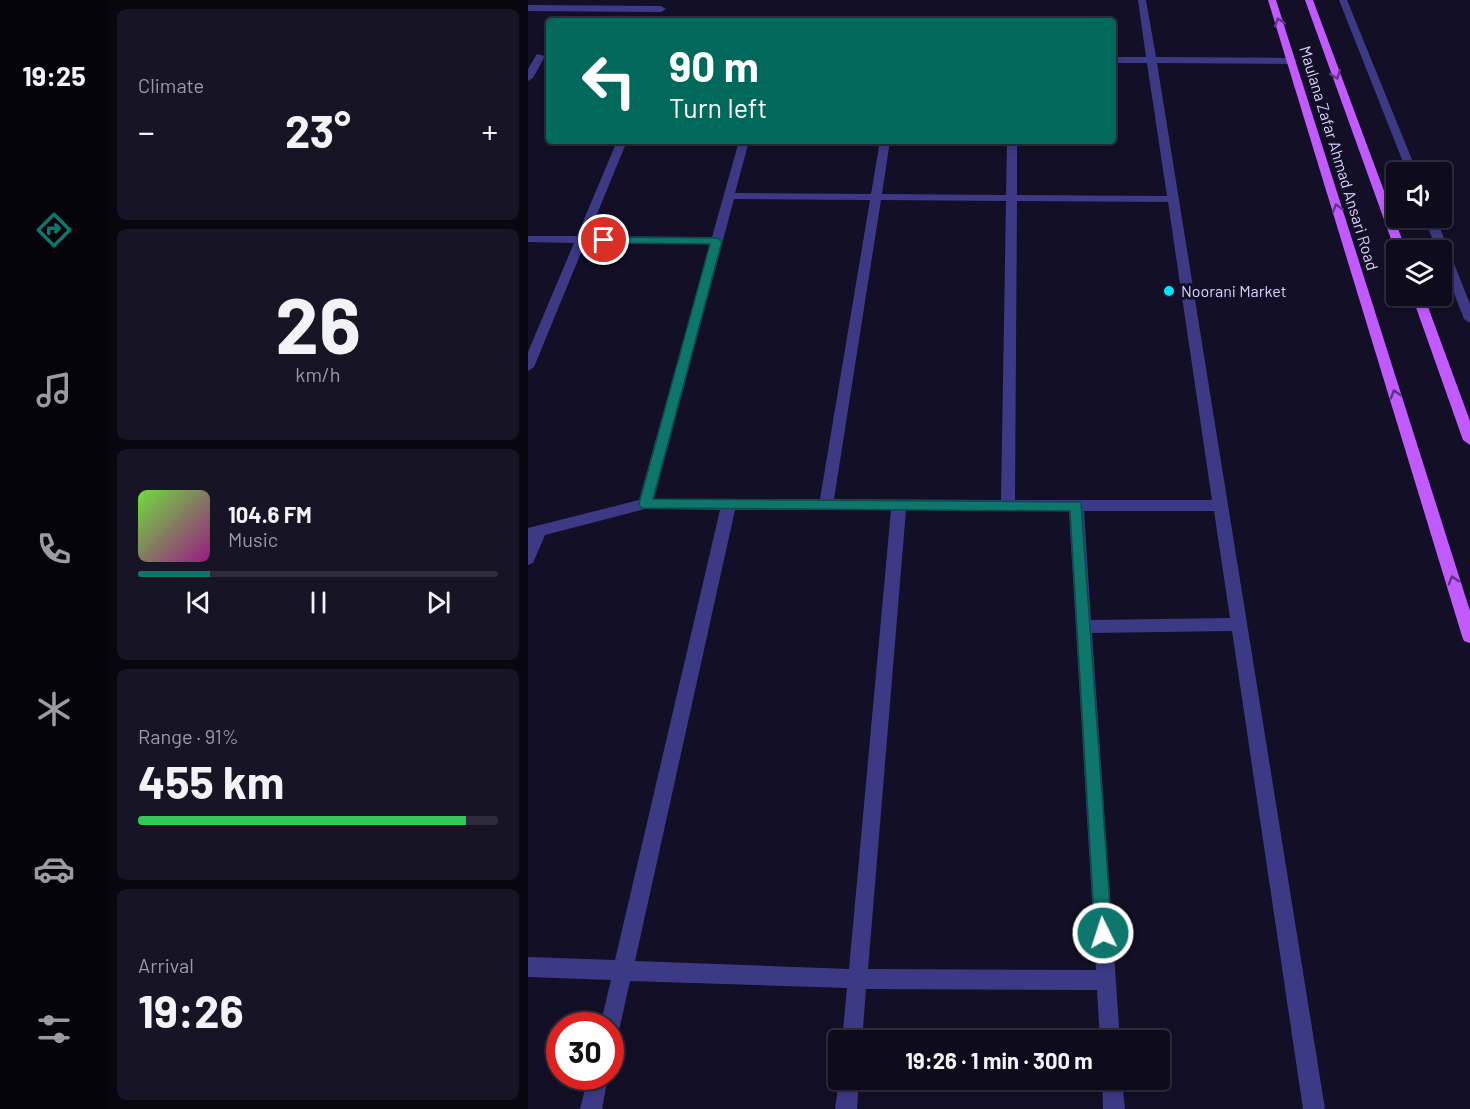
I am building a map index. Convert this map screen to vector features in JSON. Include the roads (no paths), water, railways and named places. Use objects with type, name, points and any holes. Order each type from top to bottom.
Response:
[{"type":"main road","name":"Maulana Zafar Ahmad Ansari Road","points":[[1272,0],[1470,636]]},
{"type":"main road","name":"Maulana Zafar Ahmad Ansari Road","points":[[1309,0],[1397,240]]},
{"type":"main road","points":[[1422,306],[1470,440]]},
{"type":"street","points":[[1142,0],[1314,1109]]},
{"type":"street","points":[[1343,0],[1408,162]]},
{"type":"street","points":[[528,8],[663,4],[657,18]]},
{"type":"street","points":[[528,56],[544,56]]},
{"type":"street","points":[[528,78],[544,56]]},
{"type":"street","points":[[1116,60],[1292,61]]},
{"type":"street","points":[[528,367],[621,144]]},
{"type":"street","points":[[645,504],[743,144]]},
{"type":"street","points":[[826,505],[885,144]]},
{"type":"street","points":[[1008,506],[1012,144]]},
{"type":"street","points":[[729,196],[1172,199]]},
{"type":"street","points":[[1434,228],[1470,319]]},
{"type":"street","points":[[528,239],[717,241]]},
{"type":"street","points":[[528,559],[534,533],[645,504],[1221,506]]},
{"type":"street","points":[[613,1012],[729,504]]},
{"type":"street","points":[[853,1030],[899,505]]},
{"type":"street","points":[[1076,506],[1109,1030]]},
{"type":"street","points":[[1084,627],[1239,624]]},
{"type":"street","points":[[528,967],[858,979],[1106,980]]},
{"type":"street","points":[[591,1109],[595,1090]]},
{"type":"street","points":[[846,1109],[848,1090]]},
{"type":"street","points":[[1113,1090],[1114,1109]]},
{"type":"place","name":"Noorani Market","points":[[1169,291]]}]
